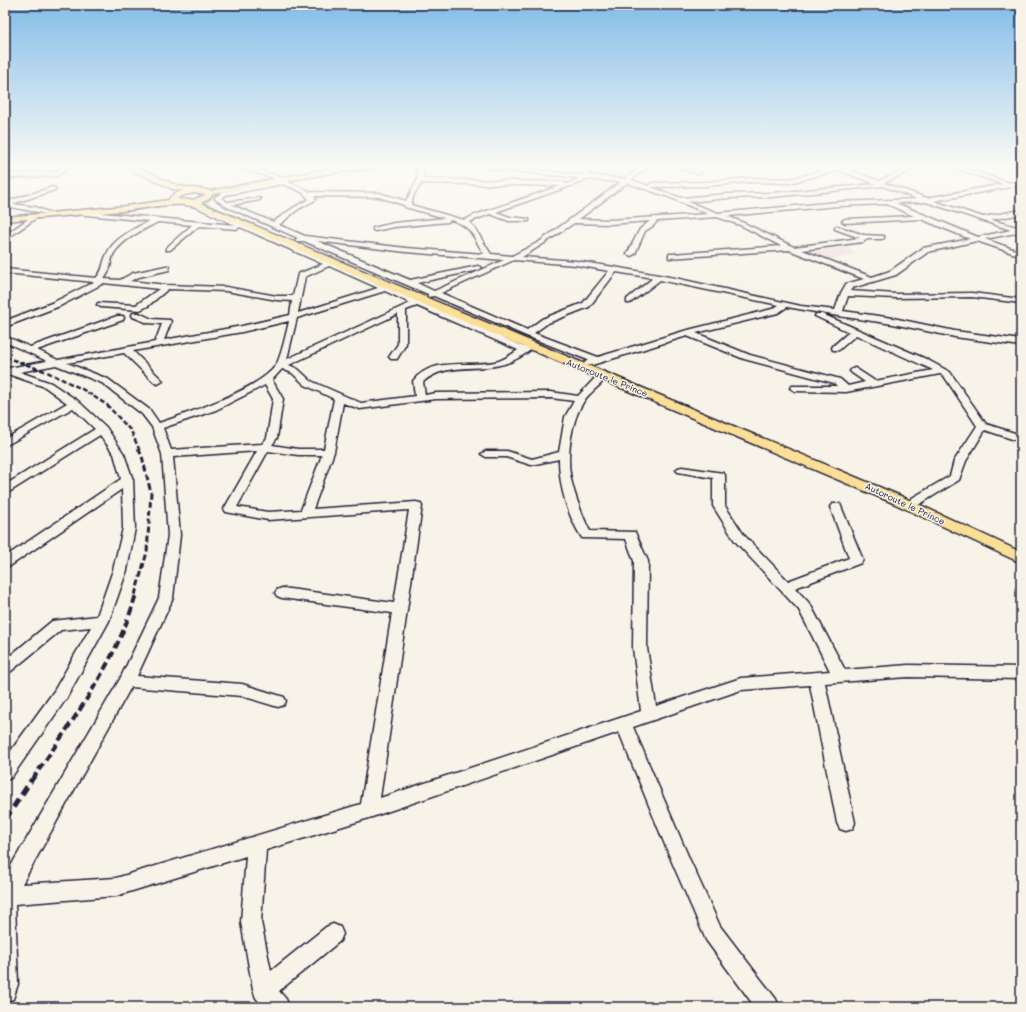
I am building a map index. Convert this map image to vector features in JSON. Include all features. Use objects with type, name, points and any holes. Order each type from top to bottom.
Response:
[{"type":"main road","points":[[5,218],[44,213]]},
{"type":"main road","points":[[5,218],[75,213]]},
{"type":"main road","name":"Autoroute le Prince","points":[[220,213],[426,298],[592,362],[736,422],[1021,549]]},
{"type":"main road","name":"Autoroute le Prince","points":[[232,213],[250,222],[302,239],[397,286]]},
{"type":"main road","name":"Autoroute le Prince","points":[[426,298],[527,348],[600,375],[728,427],[898,500],[1021,558]]},
{"type":"street","points":[[80,213],[197,224],[250,222]]},
{"type":"street","points":[[222,213],[250,222],[274,226],[302,239],[406,250],[488,255],[576,263],[659,277],[801,308],[892,321],[955,334],[1021,343]]},
{"type":"street","points":[[238,213],[250,222],[328,264],[397,286],[426,298],[527,333],[592,362],[687,333],[775,310],[785,305]]},
{"type":"street","points":[[274,226],[290,213]]},
{"type":"street","points":[[431,213],[465,222],[471,227],[488,255]]},
{"type":"street","points":[[465,222],[488,213]]},
{"type":"street","points":[[494,213],[509,219],[527,220]]},
{"type":"street","points":[[158,426],[212,408],[267,380],[282,365],[514,258],[541,243],[583,213]]},
{"type":"street","points":[[714,213],[742,224],[793,248],[873,280]]},
{"type":"street","points":[[573,221],[610,222],[740,213]]},
{"type":"street","points":[[912,213],[978,240],[1021,254]]},
{"type":"street","points":[[964,213],[1020,230]]},
{"type":"street","points":[[983,220],[1015,213]]},
{"type":"street","points":[[5,238],[36,216]]},
{"type":"street","points":[[845,221],[922,218]]},
{"type":"street","points":[[631,254],[642,230],[651,225],[655,219]]},
{"type":"street","points":[[375,229],[454,220]]},
{"type":"street","points":[[5,324],[57,304],[100,280],[105,274],[112,251],[132,233],[157,221]]},
{"type":"street","points":[[168,249],[197,224]]},
{"type":"street","points":[[410,232],[411,224]]},
{"type":"street","points":[[836,228],[864,237],[882,237]]},
{"type":"street","points":[[838,314],[844,293],[849,286],[873,280],[892,273],[926,250],[1020,230]]},
{"type":"street","points":[[672,256],[793,248],[863,240],[864,237]]},
{"type":"street","points":[[7,371],[127,351],[242,329],[293,317],[397,286],[504,262]]},
{"type":"street","points":[[282,365],[301,276],[328,264]]},
{"type":"street","points":[[122,282],[136,275],[166,268]]},
{"type":"street","points":[[527,333],[545,321],[586,305],[614,269]]},
{"type":"street","points":[[5,271],[166,287],[226,289],[277,298],[297,299]]},
{"type":"street","points":[[630,301],[659,277]]},
{"type":"street","points":[[101,305],[137,308],[145,304],[166,287]]},
{"type":"street","points":[[844,293],[896,296],[972,295],[1021,301]]},
{"type":"street","points":[[801,308],[924,361],[942,371],[947,374],[982,426],[1021,439]]},
{"type":"street","points":[[394,357],[402,344],[402,310]]},
{"type":"street","points":[[136,315],[151,321],[167,322],[158,345]]},
{"type":"street","points":[[29,350],[120,318]]},
{"type":"street","points":[[836,348],[855,331]]},
{"type":"street","points":[[687,333],[747,357],[837,381],[846,389]]},
{"type":"street","points":[[5,339],[58,363],[105,381],[146,412],[158,426],[166,454],[174,535],[166,598],[127,681],[5,895],[8,984],[5,991]]},
{"type":"street","points":[[420,398],[418,382],[422,377],[434,371],[499,364],[527,348]]},
{"type":"street","points":[[127,351],[158,381]]},
{"type":"street","points":[[282,365],[295,372],[308,383],[360,406],[436,396],[551,394],[580,399]]},
{"type":"street","points":[[5,773],[60,695],[102,621],[120,570],[128,528],[127,480],[119,454],[102,429],[74,403],[48,386],[7,371]]},
{"type":"street","points":[[854,371],[874,384]]},
{"type":"street","points":[[795,388],[846,389],[942,371]]},
{"type":"street","points":[[600,375],[600,379],[580,399],[570,416],[564,454],[565,479],[580,524],[586,535],[631,535],[642,560],[640,648],[650,716]]},
{"type":"street","points":[[267,380],[278,399],[272,438],[265,447],[230,509],[268,516],[416,506],[369,810]]},
{"type":"street","points":[[306,513],[329,452],[339,398]]},
{"type":"street","points":[[5,443],[74,403]]},
{"type":"street","points":[[916,501],[955,478],[960,461],[982,426]]},
{"type":"street","points":[[5,490],[102,429]]},
{"type":"street","points":[[5,432],[20,434]]},
{"type":"street","points":[[166,454],[265,447],[298,452],[329,452]]},
{"type":"street","points":[[486,454],[508,454],[531,462],[564,454]]},
{"type":"street","points":[[682,470],[719,475],[719,506],[739,538],[804,607],[840,675]]},
{"type":"street","points":[[5,563],[127,480]]},
{"type":"street","points":[[785,587],[856,560],[836,507]]},
{"type":"street","points":[[282,593],[400,609]]},
{"type":"street","points":[[5,668],[57,625],[102,621]]},
{"type":"street","points":[[5,895],[116,887],[369,810],[624,725],[741,684],[840,675],[908,671],[1021,673]]},
{"type":"street","points":[[816,678],[846,823]]},
{"type":"street","points":[[127,681],[242,690],[278,701]]},
{"type":"street","points":[[624,725],[681,862],[713,934],[768,1007]]},
{"type":"street","points":[[257,844],[251,922],[264,990],[278,1007]]},
{"type":"street","points":[[264,990],[333,934]]},
{"type":"shaded area","points":[[836,244],[858,253],[829,260],[806,250]]},
{"type":"railway","points":[[5,357],[47,372],[82,389],[107,405],[131,431],[139,449]]},
{"type":"railway","points":[[135,595],[147,552],[151,493],[142,456],[138,448]]},
{"type":"railway","points":[[32,780],[92,691],[105,668],[128,619],[136,594]]},
{"type":"railway","points":[[5,820],[32,779]]}]
